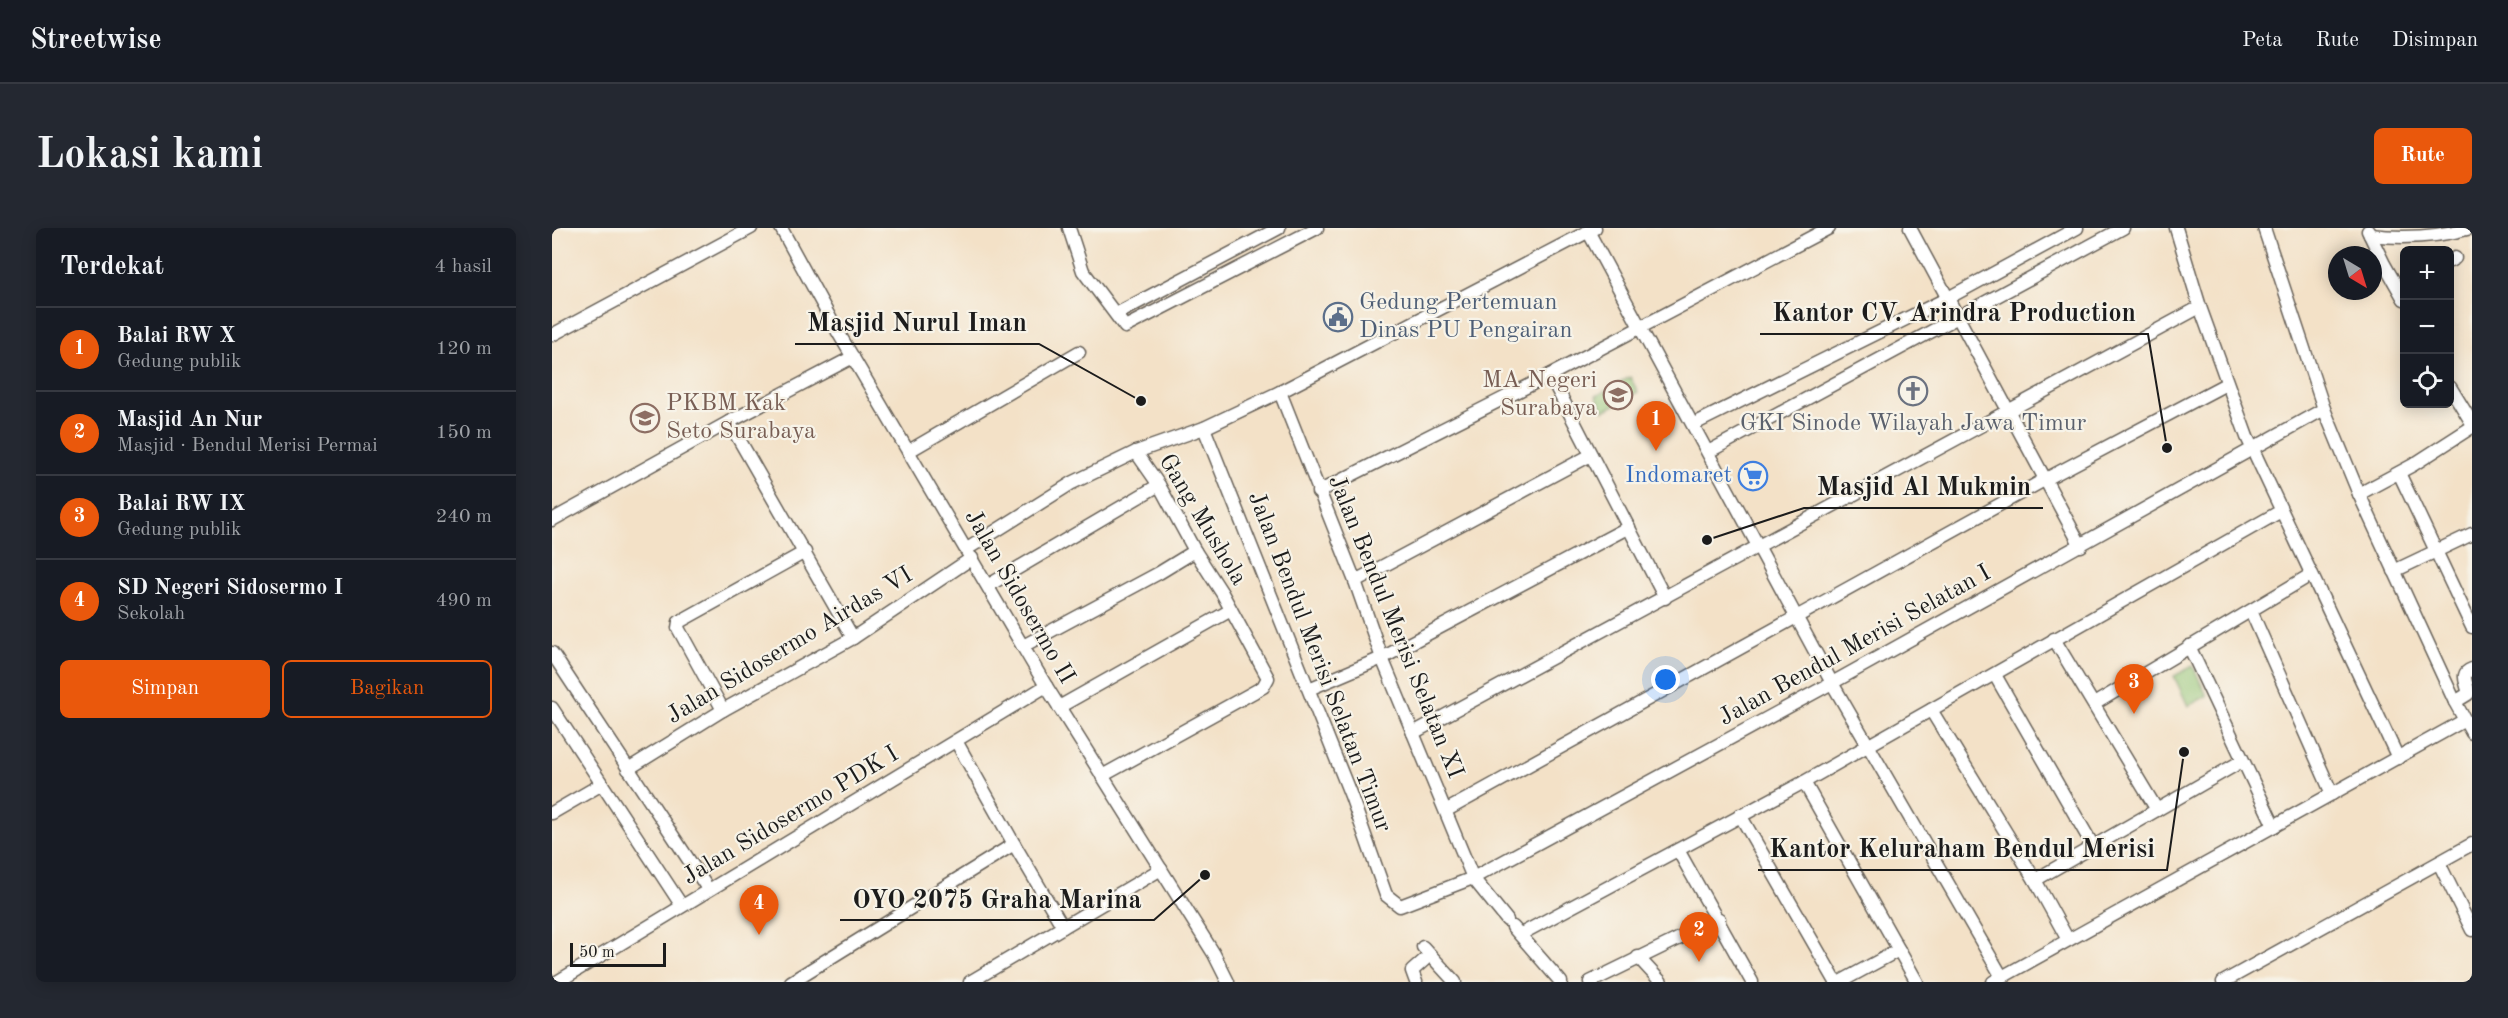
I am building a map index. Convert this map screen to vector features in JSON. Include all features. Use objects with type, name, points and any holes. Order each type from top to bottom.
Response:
[{"type":"street","points":[[552,335],[751,228]]},
{"type":"street","name":"Jalan Sidosermo II","points":[[782,228],[853,357],[989,585],[1046,687],[1214,954],[1228,982]]},
{"type":"street","points":[[1069,228],[1083,271],[1125,327],[1317,228]]},
{"type":"street","points":[[1116,314],[1279,228]]},
{"type":"street","points":[[1318,492],[1550,375],[1829,228]]},
{"type":"street","points":[[1910,228],[2081,546]]},
{"type":"street","points":[[1694,424],[1948,298],[2077,228]]},
{"type":"street","points":[[1708,452],[2123,228]]},
{"type":"street","points":[[2176,228],[2226,384],[2247,437],[2398,758]]},
{"type":"street","points":[[2264,228],[2324,409],[2359,494],[2455,702],[2472,733]]},
{"type":"street","points":[[2369,232],[2404,238],[2471,228]]},
{"type":"street","points":[[1592,230],[1758,548],[1997,980],[2465,720]]},
{"type":"street","name":"Jalan Sidosermo Airdas VI","points":[[628,769],[723,711],[853,638],[1072,483],[1136,452],[1204,428],[1280,392],[1592,230]]},
{"type":"street","points":[[2369,232],[2400,283]]},
{"type":"street","points":[[1413,733],[2200,307]]},
{"type":"street","points":[[909,451],[1079,352]]},
{"type":"street","points":[[552,520],[853,357]]},
{"type":"street","points":[[1550,375],[1665,598]]},
{"type":"street","points":[[1447,810],[2046,480],[2226,384]]},
{"type":"street","name":"Jalan Bendul Merisi Selatan XI","points":[[1280,392],[1355,582],[1382,658],[1447,810],[1473,878],[1561,982]]},
{"type":"street","points":[[2359,494],[2399,472],[2472,425],[2454,394]]},
{"type":"street","name":"Jalan Bendul Merisi Selatan I","points":[[1400,906],[1473,878],[2081,546],[2324,409]]},
{"type":"street","points":[[729,423],[853,638]]},
{"type":"street","name":"Jalan Bendul Merisi Selatan Timur","points":[[1204,428],[1351,796],[1386,895],[1400,906]]},
{"type":"street","name":"Gang Mushola","points":[[1102,776],[1263,687],[1267,681],[1267,673],[1231,610],[1159,485],[1136,452]]},
{"type":"street","points":[[1355,582],[1591,455]]},
{"type":"street","points":[[2399,472],[2472,627]]},
{"type":"street","points":[[989,585],[1159,485]]},
{"type":"street","points":[[1513,927],[1678,850],[1804,782],[2281,511]]},
{"type":"street","points":[[1309,689],[1382,658],[1629,527]]},
{"type":"street","points":[[2394,571],[2472,534]]},
{"type":"street","points":[[1023,646],[1159,573],[1195,551]]},
{"type":"street","points":[[723,711],[678,628],[679,622],[805,552]]},
{"type":"street","points":[[2094,704],[2312,574]]},
{"type":"street","points":[[1059,707],[1231,610]]},
{"type":"street","points":[[2251,611],[2332,794]]},
{"type":"street","points":[[2054,639],[2157,810]]},
{"type":"street","points":[[2189,646],[2274,826]]},
{"type":"street","points":[[552,653],[705,891]]},
{"type":"street","points":[[2455,702],[2468,694],[2464,677],[2466,672],[2472,669]]},
{"type":"street","points":[[1995,675],[2094,846]]},
{"type":"street","name":"Jalan Sidosermo PDK I","points":[[557,982],[1046,687]]},
{"type":"street","points":[[552,708],[602,784],[686,903]]},
{"type":"street","points":[[1931,710],[2035,880],[2068,940]]},
{"type":"street","points":[[956,741],[1063,927]]},
{"type":"street","points":[[2035,880],[2242,761]]},
{"type":"street","points":[[1804,782],[1917,982]]},
{"type":"street","points":[[552,813],[602,784]]},
{"type":"street","points":[[1740,815],[1838,982],[1899,950]]},
{"type":"street","points":[[791,982],[1014,844]]},
{"type":"street","points":[[2223,982],[2472,844]]},
{"type":"street","points":[[1678,850],[1719,919],[1752,982]]},
{"type":"street","points":[[2439,862],[2472,930]]},
{"type":"street","points":[[970,982],[1161,869]]},
{"type":"street","points":[[1590,982],[1719,919]]},
{"type":"street","points":[[1416,982],[1412,972],[1424,957],[1455,982]]},
{"type":"street","points":[[1638,957],[1661,982]]},
{"type":"green space","points":[[1630,377],[1638,392],[1604,411],[1596,396]]},
{"type":"green space","points":[[2193,666],[2207,696],[2188,706],[2174,676]]},
{"type":"place","name":"Gedung Pertemuan Dinas PU Pengairan","points":[[1338,317]]},
{"type":"place","name":"GKI Sinode Wilayah Jawa Timur","points":[[1913,391]]},
{"type":"place","name":"MA Negeri Surabaya","points":[[1618,395]]},
{"type":"place","name":"Masjid Nurul Iman","points":[[1141,401]]},
{"type":"place","name":"PKBM Kak Seto Surabaya","points":[[645,418]]},
{"type":"place","name":"Kantor CV. Arindra Production","points":[[2167,448]]},
{"type":"place","name":"Balai RW X","points":[[1656,451]]},
{"type":"place","name":"Indomaret","points":[[1753,476]]},
{"type":"place","name":"Masjid Al Mukmin","points":[[1707,540]]},
{"type":"place","name":"Balai RW IX","points":[[2134,714]]},
{"type":"place","name":"Kantor Keluraham Bendul Merisi","points":[[2184,752]]},
{"type":"place","name":"OYO 2075 Graha Marina","points":[[1205,875]]},
{"type":"place","name":"SD Negeri Sidosermo I","points":[[759,935]]},
{"type":"place","name":"Masjid An Nur","points":[[1699,962]]}]
